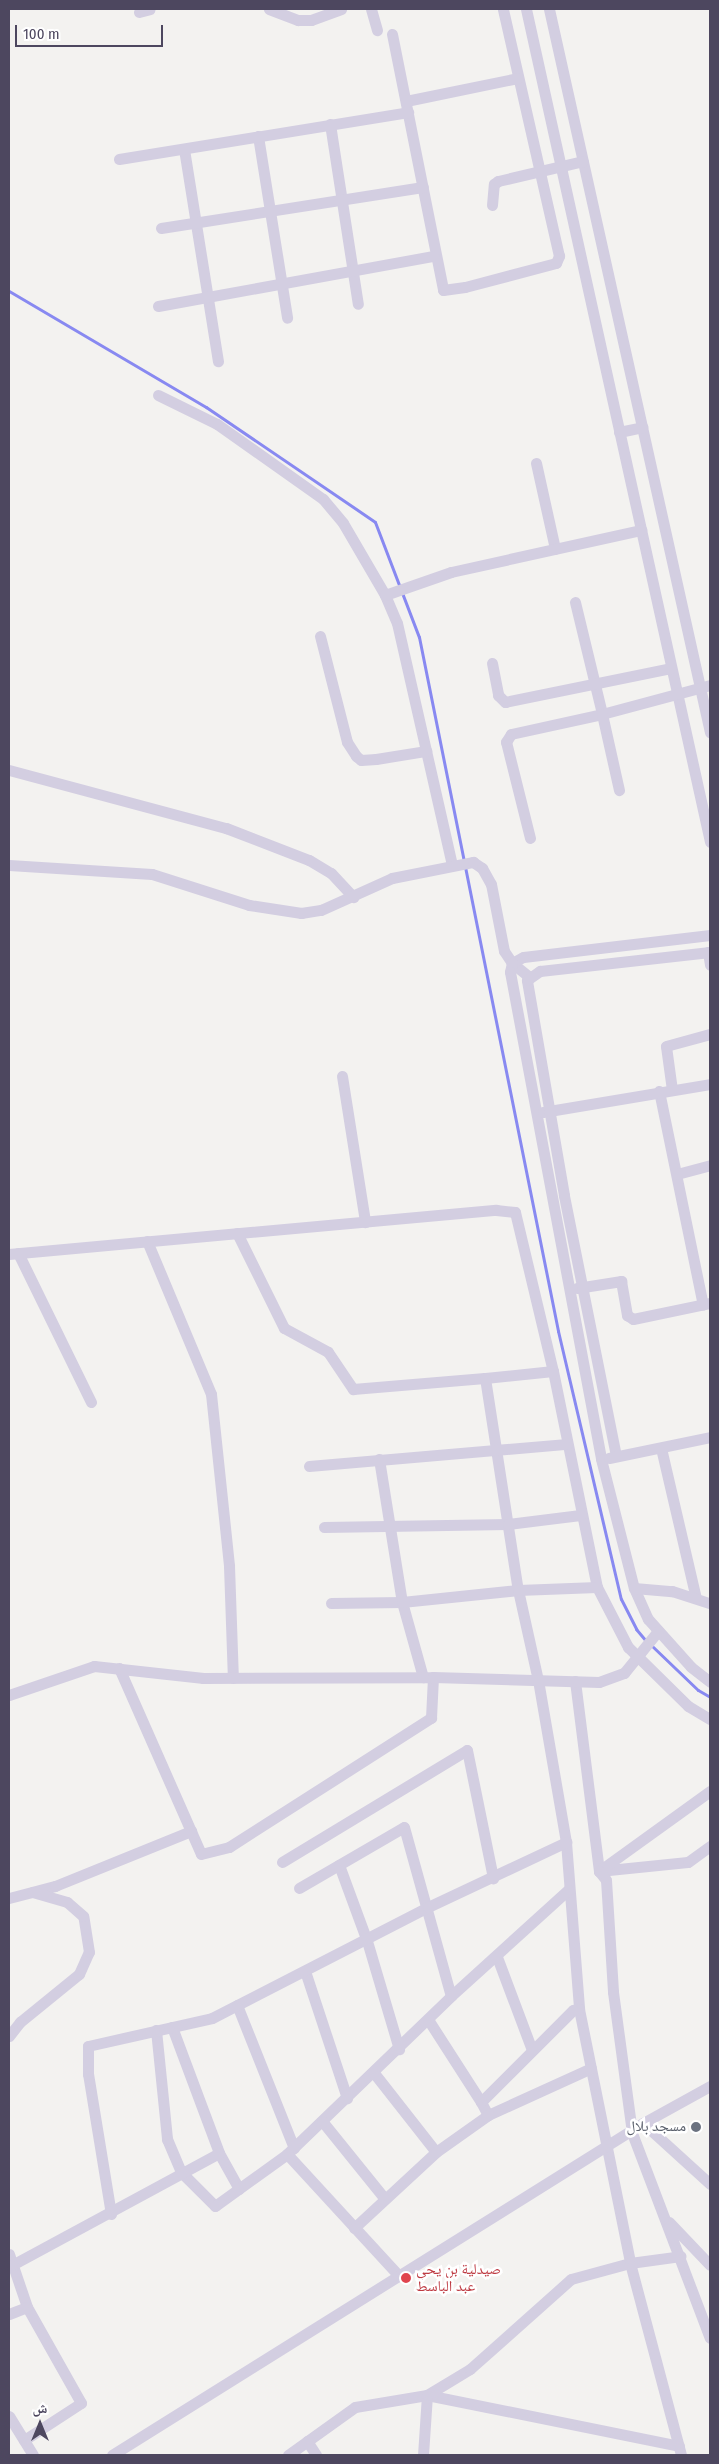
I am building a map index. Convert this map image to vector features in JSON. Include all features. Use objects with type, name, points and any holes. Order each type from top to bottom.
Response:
[{"type":"street","points":[[269,9],[298,20],[320,17],[341,9]]},
{"type":"street","points":[[371,9],[377,30]]},
{"type":"street","points":[[392,34],[443,290],[556,262],[558,251],[503,9]]},
{"type":"street","points":[[526,9],[710,842]]},
{"type":"street","points":[[549,9],[642,427],[705,687],[710,732]]},
{"type":"street","points":[[118,159],[330,124],[518,78]]},
{"type":"street","points":[[330,124],[358,304]]},
{"type":"street","points":[[553,131],[575,126]]},
{"type":"street","points":[[258,136],[287,318]]},
{"type":"street","points":[[184,149],[218,362]]},
{"type":"street","points":[[492,205],[494,184],[498,181],[583,162]]},
{"type":"street","points":[[161,228],[423,187]]},
{"type":"street","points":[[158,306],[353,272],[432,256]]},
{"type":"street","points":[[158,395],[217,424],[323,498],[390,593],[426,751],[460,864]]},
{"type":"street","points":[[619,432],[642,427]]},
{"type":"street","points":[[536,463],[555,549]]},
{"type":"street","points":[[390,593],[414,584],[641,530]]},
{"type":"street","points":[[574,602],[619,790]]},
{"type":"street","points":[[320,636],[347,742],[356,756],[361,760],[376,759],[426,751]]},
{"type":"street","points":[[492,664],[498,695],[505,702],[671,668]]},
{"type":"street","points":[[530,838],[506,742],[511,734],[677,696],[705,687]]},
{"type":"street","points":[[9,770],[226,828],[309,860],[331,873],[353,897]]},
{"type":"street","points":[[9,865],[152,874],[278,911],[321,910],[392,878],[460,864],[480,865],[491,884],[504,951],[512,963],[529,976]]},
{"type":"street","points":[[512,963],[523,957],[710,935]]},
{"type":"street","points":[[529,976],[540,971],[709,952],[710,966]]},
{"type":"street","points":[[512,963],[511,978],[602,1459],[634,1588],[648,1619],[710,1682]]},
{"type":"street","points":[[529,976],[527,985],[549,1111],[616,1456]]},
{"type":"street","points":[[672,1090],[666,1046],[710,1034]]},
{"type":"street","points":[[342,1076],[365,1222]]},
{"type":"street","points":[[536,1113],[710,1084]]},
{"type":"street","points":[[570,1290],[621,1281],[627,1315],[633,1319],[707,1304],[659,1092]]},
{"type":"street","points":[[677,1174],[710,1165]]},
{"type":"street","points":[[91,1402],[13,1253],[496,1210],[515,1212],[553,1371],[580,1515],[597,1587],[628,1647],[688,1706],[710,1719]]},
{"type":"street","points":[[237,1233],[284,1328],[328,1352],[353,1389],[553,1371]]},
{"type":"street","points":[[147,1241],[211,1394],[229,1566],[233,1678]]},
{"type":"street","points":[[426,2395],[680,2451],[630,2264],[579,2009],[568,1890],[566,1842],[538,1680],[518,1590],[485,1378]]},
{"type":"street","points":[[602,1459],[710,1437]]},
{"type":"street","points":[[310,1466],[567,1444]]},
{"type":"street","points":[[661,1448],[696,1598]]},
{"type":"street","points":[[119,1668],[201,1854],[229,1847],[361,1765],[430,1718],[428,1677],[402,1602],[388,1525],[379,1459]]},
{"type":"street","points":[[324,1528],[388,1525],[508,1524],[580,1515]]},
{"type":"street","points":[[331,1603],[402,1602],[518,1590],[597,1587]]},
{"type":"street","points":[[634,1588],[662,1589],[710,1603]]},
{"type":"street","points":[[9,1695],[94,1666],[203,1678],[428,1677],[574,1681],[609,1680],[630,1668],[637,1656],[658,1631]]},
{"type":"street","points":[[574,1681],[598,1871],[606,1880],[613,1992],[632,2133],[663,2215],[681,2256],[710,2338]]},
{"type":"street","points":[[282,1862],[467,1750],[493,1878]]},
{"type":"street","points":[[598,1871],[710,1791]]},
{"type":"street","points":[[299,1888],[404,1827],[428,1907],[451,1996]]},
{"type":"street","points":[[9,1898],[55,1886],[191,1831]]},
{"type":"street","points":[[111,2214],[88,2074],[88,2046],[212,2018],[367,1941],[428,1907],[566,1842]]},
{"type":"street","points":[[598,1871],[688,1862],[710,1846]]},
{"type":"street","points":[[339,1865],[367,1941],[399,2049]]},
{"type":"street","points":[[156,2030],[167,2140],[181,2172],[215,2206],[290,2151],[399,2049],[451,1996],[497,1957],[568,1890]]},
{"type":"street","points":[[9,2036],[20,2022],[79,1974],[89,1952],[83,1916],[67,1902],[32,1892]]},
{"type":"street","points":[[497,1957],[532,2050]]},
{"type":"street","points":[[305,1971],[347,2098]]},
{"type":"street","points":[[236,2006],[290,2151],[354,2228],[399,2276]]},
{"type":"street","points":[[481,2102],[573,2010],[579,2009]]},
{"type":"street","points":[[428,2021],[488,2114]]},
{"type":"street","points":[[172,2027],[219,2153],[239,2189]]},
{"type":"street","points":[[354,2228],[436,2152],[488,2114],[590,2068]]},
{"type":"street","points":[[374,2073],[436,2152]]},
{"type":"street","points":[[112,2455],[632,2133],[643,2123],[710,2086]]},
{"type":"street","points":[[322,2121],[385,2199]]},
{"type":"street","points":[[643,2123],[710,2184]]},
{"type":"street","points":[[24,2440],[81,2404],[27,2307],[11,2260],[111,2214],[181,2172],[219,2153]]},
{"type":"street","points":[[663,2215],[710,2265]]},
{"type":"street","points":[[288,2455],[355,2407],[426,2395],[470,2369],[572,2279],[630,2264],[681,2256]]},
{"type":"street","points":[[9,2314],[27,2307]]},
{"type":"street","points":[[423,2455],[426,2395]]},
{"type":"street","points":[[9,2416],[33,2455]]},
{"type":"street","points":[[307,2441],[316,2455]]},
{"type":"waterway","points":[[9,291],[206,407],[375,522],[419,637],[558,1331],[621,1599],[636,1629],[646,1641]]},
{"type":"waterway","points":[[651,1645],[698,1690],[710,1697]]},
{"type":"place","name":"مسجد بلال","points":[[696,2127]]},
{"type":"place","name":"صيدلية بن يحي عبد الباسط","points":[[406,2278]]}]
